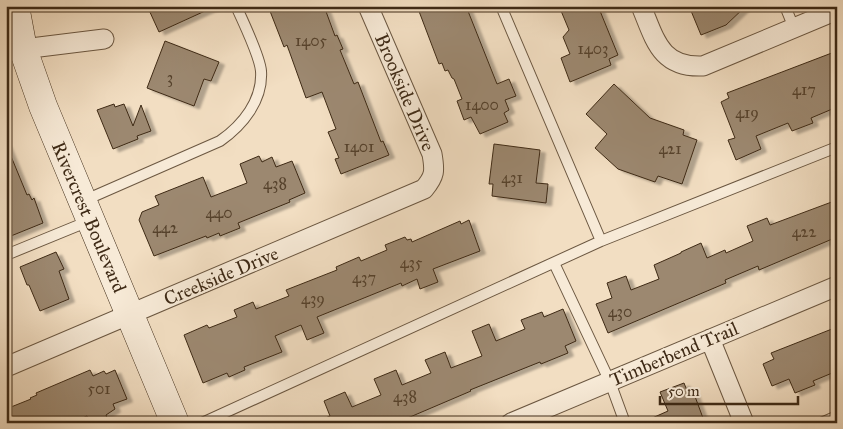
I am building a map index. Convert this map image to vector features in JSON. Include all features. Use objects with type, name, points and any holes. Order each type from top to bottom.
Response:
[{"type":"street","name":"Rivercrest Boulevard","points":[[15,6],[23,49],[43,106],[175,423]]},
{"type":"street","name":"Brookside Drive","points":[[368,6],[432,154],[435,168],[432,179]]},
{"type":"street","points":[[641,6],[658,46],[666,56],[677,63],[690,66],[703,66],[837,10]]},
{"type":"street","points":[[23,49],[104,39]]},
{"type":"street","name":"Creekside Drive","points":[[6,367],[416,193],[424,189],[432,179]]},
{"type":"street","name":"Timberbend Trail","points":[[512,423],[837,286]]},
{"type":"street","points":[[710,339],[744,423]]},
{"type":"lane","points":[[6,254],[220,141],[244,121],[260,91],[261,69],[236,6]]},
{"type":"lane","points":[[501,6],[601,241]]},
{"type":"lane","points":[[785,6],[794,28]]},
{"type":"lane","points":[[202,423],[601,241],[837,148]]},
{"type":"lane","points":[[554,263],[610,382],[625,423]]},
{"type":"lane","points":[[821,423],[837,416]]},
{"type":"building","points":[[158,6],[216,6],[159,32],[149,10]]},
{"type":"building","points":[[268,6],[324,6],[335,36],[337,35],[343,49],[340,50],[354,84],[358,82],[381,142],[383,141],[389,155],[341,174],[335,159],[339,158],[328,132],[336,129],[322,92],[306,98],[287,45],[284,47]]},
{"type":"building","points":[[417,6],[466,6],[497,84],[509,79],[516,96],[505,100],[509,110],[504,113],[508,122],[480,134],[471,117],[464,120],[457,101],[462,99],[454,79],[448,70],[445,71],[442,63],[439,64]]},
{"type":"building","points":[[559,6],[598,6],[618,55],[609,59],[611,65],[570,82],[561,58],[570,54],[563,37],[569,30]]},
{"type":"building","points":[[689,6],[746,6],[726,25],[701,35]]},
{"type":"building","points":[[165,41],[219,62],[211,81],[204,79],[194,106],[147,88]]},
{"type":"building","points":[[837,51],[837,107],[811,118],[813,123],[792,131],[788,123],[756,136],[761,149],[736,160],[728,140],[735,138],[721,102],[729,98],[727,93]]},
{"type":"building","points":[[614,84],[650,118],[684,130],[683,135],[697,140],[682,184],[658,176],[655,182],[618,169],[595,148],[607,134],[586,114]]},
{"type":"building","points":[[114,104],[115,107],[124,104],[133,126],[141,105],[151,131],[137,136],[138,139],[113,149],[97,110]]},
{"type":"building","points":[[6,144],[27,195],[29,194],[32,200],[34,198],[43,223],[6,238]]},
{"type":"building","points":[[494,144],[540,150],[536,183],[548,184],[546,203],[492,196],[493,184],[489,184]]},
{"type":"building","points":[[259,156],[262,162],[272,157],[276,167],[292,161],[305,193],[289,200],[290,202],[238,223],[240,228],[220,236],[219,233],[207,238],[206,236],[154,256],[139,220],[142,212],[159,205],[155,196],[203,177],[211,197],[247,183],[240,164]]},
{"type":"building","points":[[837,200],[837,237],[759,270],[758,266],[725,280],[726,283],[608,333],[596,304],[612,298],[607,283],[626,276],[631,290],[659,279],[654,265],[701,243],[707,258],[725,250],[726,253],[753,241],[747,226],[767,218],[770,225]]},
{"type":"building","points":[[469,220],[480,251],[433,269],[438,282],[420,289],[417,279],[402,286],[401,283],[317,317],[324,333],[307,340],[301,325],[275,336],[282,352],[244,367],[245,370],[229,377],[227,373],[203,383],[184,335],[207,325],[209,328],[237,317],[234,310],[253,302],[256,309],[289,296],[286,290],[337,270],[336,267],[359,257],[361,261],[387,250],[385,245],[405,237],[407,240],[411,239],[412,242],[460,221],[461,224]]},
{"type":"building","points":[[56,252],[64,269],[59,271],[69,299],[40,311],[20,267]]},
{"type":"building","points":[[563,309],[576,341],[565,346],[568,353],[470,390],[396,423],[314,423],[330,416],[324,401],[345,392],[352,407],[381,395],[374,379],[396,370],[402,385],[431,373],[425,360],[445,352],[451,368],[482,356],[472,331],[489,324],[496,341],[525,329],[521,320],[542,312],[544,317]]},
{"type":"building","points":[[837,327],[837,371],[813,381],[815,385],[795,393],[789,379],[772,386],[763,364],[774,359],[771,353]]},
{"type":"building","points":[[90,370],[93,376],[104,371],[106,374],[115,370],[127,399],[113,404],[115,409],[106,415],[109,423],[90,423],[87,416],[71,423],[6,423],[6,409],[31,399],[37,395],[36,393]]},
{"type":"building","points":[[684,383],[688,393],[693,391],[703,418],[690,423],[641,423],[668,411],[660,392]]}]
